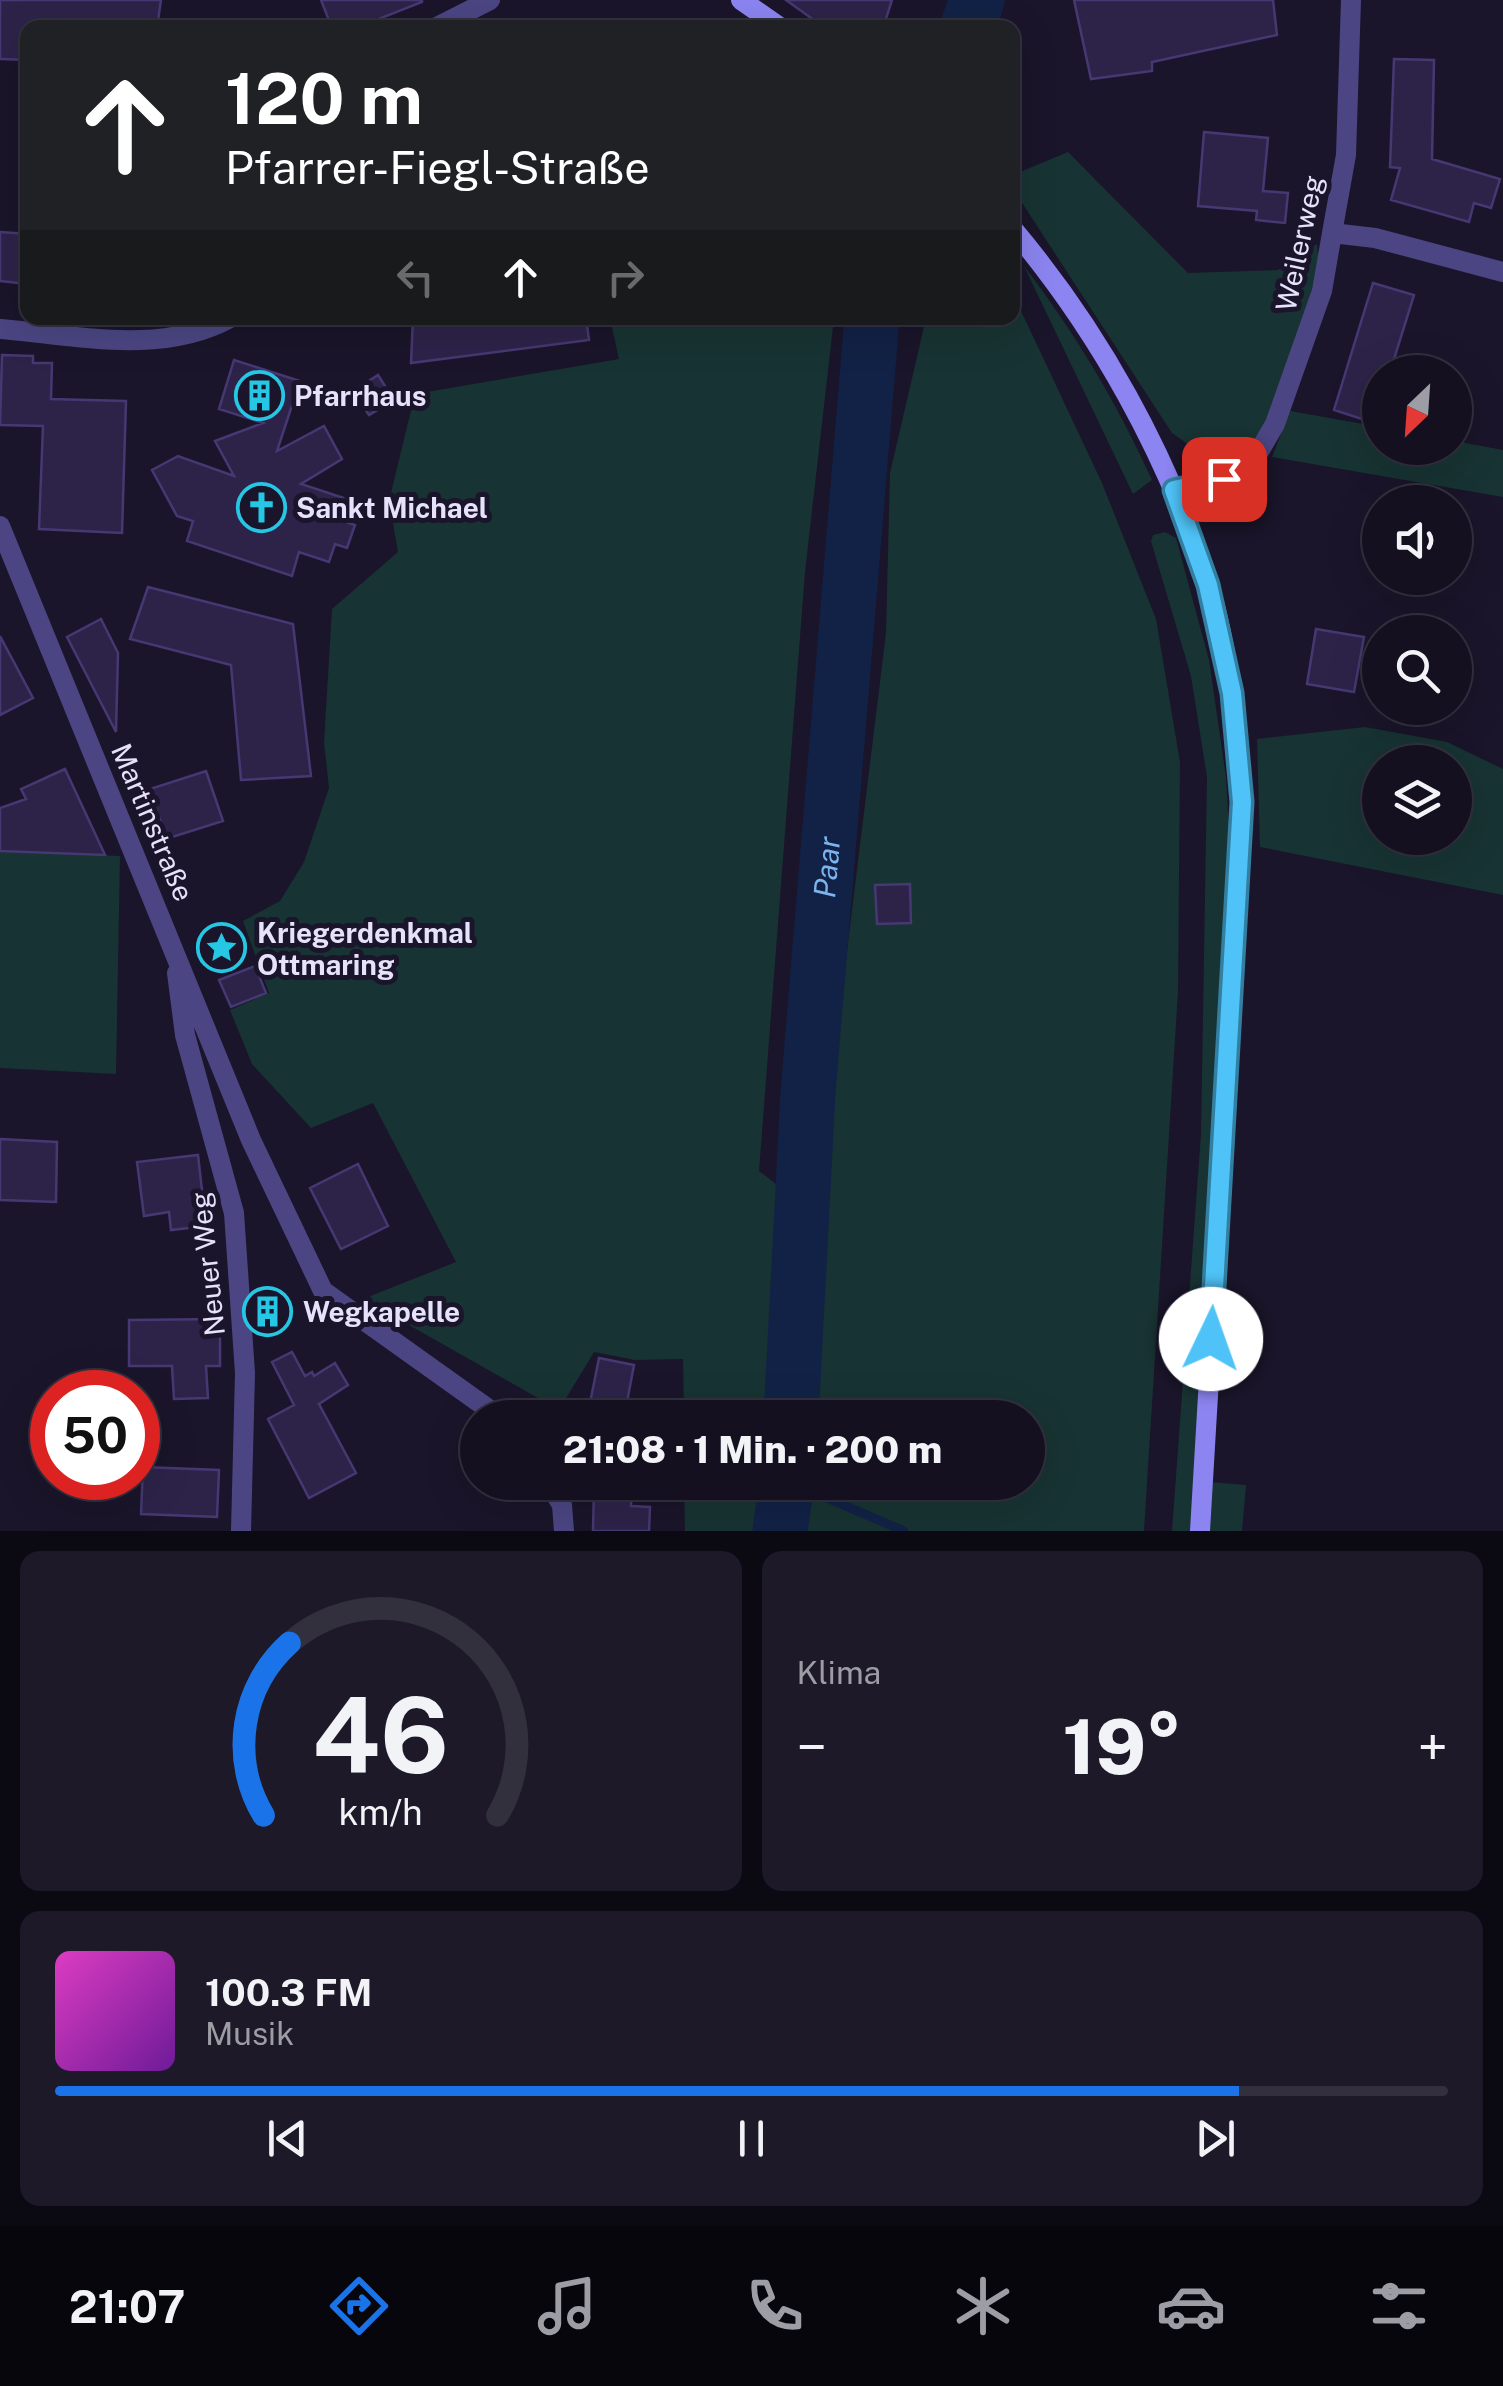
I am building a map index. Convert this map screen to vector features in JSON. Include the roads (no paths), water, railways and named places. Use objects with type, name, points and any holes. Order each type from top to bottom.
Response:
[{"type":"main road","points":[[741,0],[769,20]]},
{"type":"main road","points":[[1020,239],[1116,373],[1174,490],[1208,585],[1232,693],[1242,802],[1200,1531]]},
{"type":"street","points":[[450,20],[490,0]]},
{"type":"street","name":"Weilerweg","points":[[1174,490],[1224,479],[1254,460],[1275,424],[1322,291],[1346,155],[1351,0]]},
{"type":"street","points":[[1332,233],[1375,238],[1503,272]]},
{"type":"street","points":[[0,330],[142,342],[217,325]]},
{"type":"street","name":"Martinstraße","points":[[0,526],[172,937],[252,1140],[323,1291],[476,1400]]},
{"type":"street","name":"Neuer Weg","points":[[172,937],[186,1035],[234,1214],[246,1373],[241,1531]]},
{"type":"street","points":[[559,1500],[564,1531]]},
{"type":"waterway","name":"Paar","points":[[970,20],[977,0]]},
{"type":"waterway","name":"Paar","points":[[792,1400],[808,1093],[871,325]]},
{"type":"waterway","name":"Paar","points":[[780,1531],[784,1500]]},
{"type":"waterway","points":[[832,1500],[904,1531]]},
{"type":"place","name":"Pfarrhaus","points":[[259,395]]},
{"type":"place","name":"Sankt Michael","points":[[261,507]]},
{"type":"place","name":"Kriegerdenkmal Ottmaring","points":[[222,948]]},
{"type":"place","name":"Wegkapelle","points":[[268,1311]]}]
